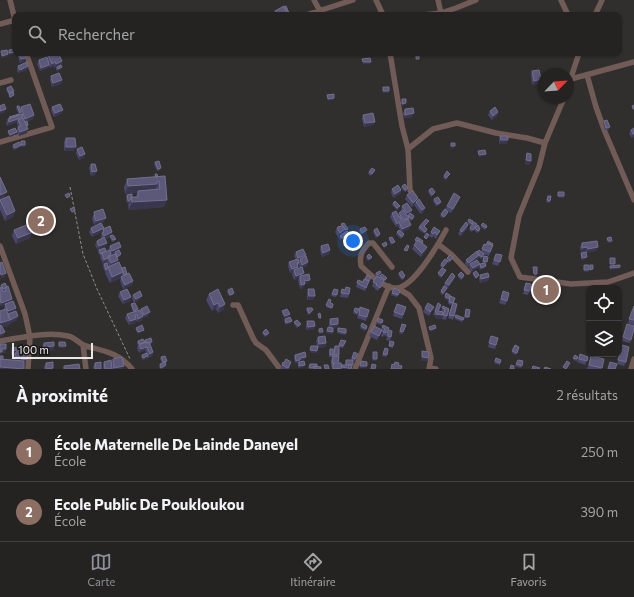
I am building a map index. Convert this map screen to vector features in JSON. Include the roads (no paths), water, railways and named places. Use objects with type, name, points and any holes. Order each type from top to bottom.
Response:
[{"type":"street","points":[[10,0],[13,12]]},
{"type":"street","points":[[314,0],[320,12]]},
{"type":"street","points":[[323,12],[353,0]]},
{"type":"street","points":[[376,0],[382,12]]},
{"type":"street","points":[[438,0],[441,12]]},
{"type":"street","points":[[444,12],[476,0]]},
{"type":"street","points":[[561,0],[567,12]]},
{"type":"street","points":[[596,12],[602,0]]},
{"type":"street","points":[[0,24],[12,22]]},
{"type":"street","points":[[0,142],[52,127],[27,56]]},
{"type":"street","points":[[390,56],[402,126],[408,149],[410,190],[419,202]]},
{"type":"street","points":[[574,69],[578,56]]},
{"type":"street","points":[[574,78],[634,62]]},
{"type":"street","points":[[587,75],[605,132],[633,196]]},
{"type":"street","points":[[0,83],[11,80]]},
{"type":"street","points":[[562,104],[546,143],[539,167],[519,216],[511,258],[520,277],[571,284],[608,282],[634,273]]},
{"type":"street","points":[[408,149],[433,129],[457,123],[496,133],[546,143]]},
{"type":"street","points":[[397,288],[402,287],[416,276],[424,267],[446,230]]},
{"type":"street","points":[[392,267],[373,243],[369,243],[362,250],[360,259],[361,266],[378,280],[409,295],[419,308],[431,358],[429,368],[436,369]]},
{"type":"street","points":[[438,244],[452,254],[468,272]]},
{"type":"street","points":[[0,246],[25,314],[30,337],[28,369]]},
{"type":"street","points":[[356,369],[388,286]]},
{"type":"street","points":[[233,305],[238,305],[256,343],[266,350],[280,369]]},
{"type":"street","points":[[0,341],[52,335],[69,336],[83,345],[112,352],[127,363],[132,369]]},
{"type":"street","points":[[83,345],[86,369]]},
{"type":"street","points":[[631,369],[634,359]]},
{"type":"place","name":"Ecole Public De Poukloukou","points":[[41,221]]},
{"type":"place","name":"École Maternelle De Lainde Daneyel","points":[[546,290]]}]
